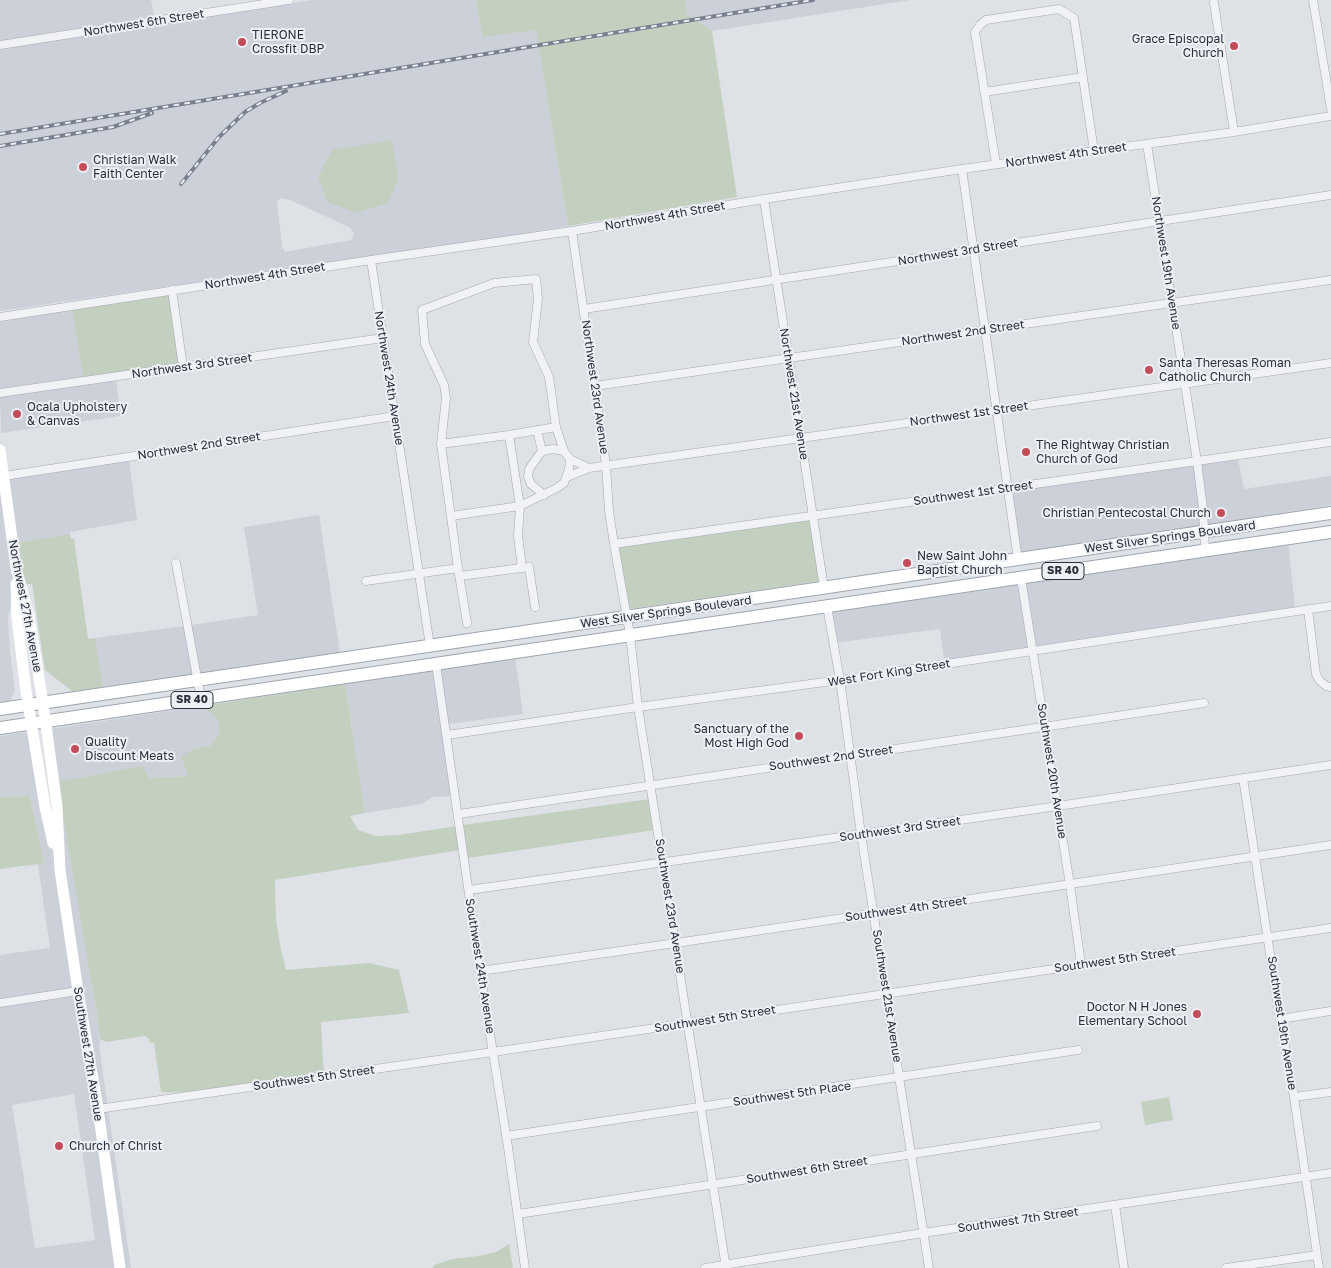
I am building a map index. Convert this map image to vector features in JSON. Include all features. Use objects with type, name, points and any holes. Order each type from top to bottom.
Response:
[{"type":"main road","name":"Northwest 27th Avenue","points":[[0,450],[16,568],[29,615],[43,703]]},
{"type":"main road","name":"West Silver Springs Boulevard","points":[[0,709],[1331,513]]},
{"type":"main road","name":"West Silver Springs Boulevard","points":[[0,728],[1331,532]]},
{"type":"main road","points":[[1021,578],[1028,565],[1039,556]]},
{"type":"main road","points":[[1000,581],[1011,572],[1018,560]]},
{"type":"main road","name":"Southwest 27th Avenue","points":[[16,568],[17,618],[28,705],[45,807],[60,870],[98,1109],[120,1268]]},
{"type":"main road","points":[[827,606],[830,599],[843,590],[886,584],[890,578]]},
{"type":"main road","points":[[744,619],[750,612],[811,603],[821,597],[824,588]]},
{"type":"main road","points":[[436,664],[439,654],[466,641]]},
{"type":"main road","points":[[405,668],[426,655],[430,646]]},
{"type":"main road","name":"Southwest 27th Avenue","points":[[43,703],[57,806],[60,870]]},
{"type":"street","points":[[229,0],[231,10]]},
{"type":"street","name":"Northwest 6th Street","points":[[0,45],[289,0]]},
{"type":"street","points":[[1313,0],[1331,109]]},
{"type":"street","points":[[1214,3],[1234,132]]},
{"type":"street","points":[[996,164],[975,32],[986,20],[1059,9],[1067,12],[1074,18],[1094,151]]},
{"type":"street","points":[[984,92],[1083,77]]},
{"type":"street","name":"Northwest 4th Street","points":[[0,317],[572,231],[962,169],[1234,132],[1331,116]]},
{"type":"street","name":"Northwest 19th Avenue","points":[[1147,144],[1185,383]]},
{"type":"street","points":[[962,169],[1018,560]]},
{"type":"street","name":"Northwest 3rd Street","points":[[584,309],[1331,195]]},
{"type":"street","name":"Northwest 21st Avenue","points":[[764,199],[824,588]]},
{"type":"street","name":"Northwest 23rd Avenue","points":[[572,231],[606,466],[614,544]]},
{"type":"street","name":"Northwest 24th Avenue","points":[[371,260],[418,573]]},
{"type":"street","points":[[467,623],[441,444],[446,398],[444,385],[425,344],[422,310],[494,283],[536,279],[538,299],[533,342],[549,377],[556,427],[564,451],[570,459],[589,468]]},
{"type":"street","name":"Northwest 2nd Street","points":[[595,386],[1331,280]]},
{"type":"street","points":[[172,290],[183,367]]},
{"type":"street","name":"Northwest 3rd Street","points":[[0,393],[383,338]]},
{"type":"street","name":"Northwest 1st Street","points":[[567,477],[589,468],[1331,362]]},
{"type":"street","points":[[1185,383],[1203,508],[1205,550]]},
{"type":"street","name":"Northwest 2nd Street","points":[[4,476],[395,416]]},
{"type":"street","points":[[441,444],[556,427]]},
{"type":"street","points":[[537,430],[542,452]]},
{"type":"street","points":[[508,435],[520,506],[518,536],[522,568]]},
{"type":"street","name":"Southwest 1st Street","points":[[614,544],[1331,442]]},
{"type":"street","points":[[544,495],[531,484],[528,477],[529,469],[542,452],[553,449],[564,451]]},
{"type":"street","points":[[451,516],[520,506],[544,495],[564,483],[570,459]]},
{"type":"street","name":"Southwest 23rd Avenue","points":[[614,544],[630,635],[638,707],[725,1266]]},
{"type":"street","points":[[176,563],[201,699]]},
{"type":"street","points":[[460,576],[529,567],[535,608]]},
{"type":"street","points":[[366,581],[458,568]]},
{"type":"street","points":[[418,573],[430,646]]},
{"type":"street","name":"Southwest 20th Avenue","points":[[1021,578],[1058,806],[1081,964]]},
{"type":"street","name":"Southwest 21st Avenue","points":[[827,606],[840,680],[861,834],[929,1268]]},
{"type":"street","name":"West Fort King Street","points":[[447,735],[840,680],[1331,606]]},
{"type":"street","points":[[1308,609],[1316,674],[1320,681],[1326,686],[1331,687]]},
{"type":"street","name":"Southwest 24th Avenue","points":[[436,664],[525,1268]]},
{"type":"street","name":"Southwest 2nd Street","points":[[459,814],[1204,703]]},
{"type":"street","name":"Southwest 3rd Street","points":[[468,890],[1331,765]]},
{"type":"street","name":"Southwest 19th Avenue","points":[[1243,778],[1280,1019],[1294,1097],[1318,1268]]},
{"type":"street","name":"Southwest 4th Street","points":[[480,971],[1331,845]]},
{"type":"street","name":"Southwest 5th Street","points":[[98,1109],[688,1024],[1331,928]]},
{"type":"street","points":[[0,1003],[78,991]]},
{"type":"street","points":[[1280,1019],[1331,1011]]},
{"type":"street","name":"Southwest 5th Place","points":[[506,1136],[1078,1050]]},
{"type":"street","points":[[1294,1097],[1331,1092]]},
{"type":"street","name":"Southwest 6th Street","points":[[518,1214],[1097,1126]]},
{"type":"street","name":"Southwest 7th Street","points":[[705,1268],[924,1233],[1331,1173]]},
{"type":"street","points":[[1114,1206],[1124,1268]]},
{"type":"street","points":[[1226,1268],[1317,1255]]},
{"type":"shaded area","points":[[0,0],[151,0],[154,16],[0,41]]},
{"type":"shaded area","points":[[312,0],[476,0],[482,36],[536,30],[568,226],[0,311],[0,49]],"holes":[[[282,198],[349,227],[354,233],[351,240],[285,252],[282,247],[277,201]]]},
{"type":"shaded area","points":[[685,0],[910,0],[712,31],[688,15]]},
{"type":"shaded area","points":[[72,310],[83,377],[0,389],[0,321]]},
{"type":"shaded area","points":[[116,380],[121,416],[1,433],[0,397]]},
{"type":"shaded area","points":[[1238,459],[1244,489],[1331,476],[1331,505],[1206,525],[1201,464]]},
{"type":"shaded area","points":[[129,460],[137,520],[70,532],[70,535],[16,543],[8,479]]},
{"type":"shaded area","points":[[1194,465],[1199,526],[1021,552],[1012,491]]},
{"type":"shaded area","points":[[0,471],[13,568],[13,598],[8,617],[15,690],[10,702],[0,703]]},
{"type":"shaded area","points":[[319,515],[340,653],[200,674],[191,625],[258,615],[244,527]]},
{"type":"shaded area","points":[[1288,542],[1295,607],[1036,646],[1025,581]]},
{"type":"shaded area","points":[[1019,582],[1029,647],[944,660],[940,629],[834,643],[830,610]]},
{"type":"shaded area","points":[[184,626],[194,675],[103,687],[95,638]]},
{"type":"shaded area","points":[[515,657],[523,714],[449,724],[440,669]]},
{"type":"shaded area","points":[[434,670],[453,796],[433,797],[422,804],[365,813],[345,684]]},
{"type":"shaded area","points":[[202,706],[218,720],[219,735],[211,745],[194,749],[189,776],[149,778],[143,767],[58,782],[98,1020],[99,1046],[131,1268],[124,1268],[64,873],[50,729]]},
{"type":"shaded area","points":[[29,732],[41,807],[57,870],[117,1268],[0,1268],[0,955],[50,948],[38,865],[21,867],[44,863],[30,796],[0,797],[0,736]],"holes":[[[74,1094],[95,1240],[35,1248],[12,1105]]]},
{"type":"green space","points":[[476,0],[685,0],[688,15],[712,31],[737,197],[568,226],[536,30],[482,37]]},
{"type":"green space","points":[[392,140],[398,179],[389,202],[357,213],[327,202],[318,176],[332,150]]},
{"type":"green space","points":[[169,294],[179,364],[83,377],[72,310]]},
{"type":"green space","points":[[810,520],[820,581],[628,609],[617,548]]},
{"type":"green space","points":[[70,534],[71,539],[74,539],[88,639],[95,638],[103,687],[73,692],[45,670],[32,584],[24,584],[16,543]]},
{"type":"green space","points":[[345,684],[365,813],[350,816],[358,830],[376,836],[399,835],[457,826],[460,850],[275,880],[276,920],[281,950],[286,970],[369,963],[399,970],[409,1013],[321,1022],[323,1064],[326,1075],[200,1093],[161,1092],[154,1043],[149,1042],[149,1039],[145,1036],[106,1042],[100,1039],[57,782],[143,766],[149,778],[188,776],[181,756],[194,749],[211,745],[219,735],[218,720],[202,706]]},
{"type":"green space","points":[[30,796],[44,863],[0,869],[0,797]]},
{"type":"green space","points":[[650,799],[655,830],[468,858],[463,825]]},
{"type":"green space","points":[[1169,1097],[1173,1120],[1145,1125],[1141,1102]]},
{"type":"green space","points":[[509,1244],[513,1268],[433,1268],[434,1265],[453,1259],[496,1252]]},
{"type":"railway","points":[[0,134],[813,0]]},
{"type":"railway","points":[[181,184],[219,137],[245,112],[286,91]]},
{"type":"railway","points":[[0,146],[113,127],[152,113]]},
{"type":"place","name":"TIERONE Crossfit DBP","points":[[242,42]]},
{"type":"place","name":"Grace Episcopal Church","points":[[1234,46]]},
{"type":"place","name":"Christian Walk Faith Center","points":[[83,167]]},
{"type":"place","name":"Santa Theresas Roman Catholic Church","points":[[1149,370]]},
{"type":"place","name":"Ocala Upholstery & Canvas","points":[[17,414]]},
{"type":"place","name":"The Rightway Christian Church of God","points":[[1026,452]]},
{"type":"place","name":"Christian Pentecostal Church","points":[[1221,513]]},
{"type":"place","name":"New Saint John Baptist Church","points":[[907,563]]},
{"type":"place","name":"Sanctuary of the Most High God","points":[[799,736]]},
{"type":"place","name":"Quality Discount Meats","points":[[75,749]]},
{"type":"place","name":"Doctor N H Jones Elementary School","points":[[1197,1014]]},
{"type":"place","name":"Church of Christ","points":[[59,1146]]}]
